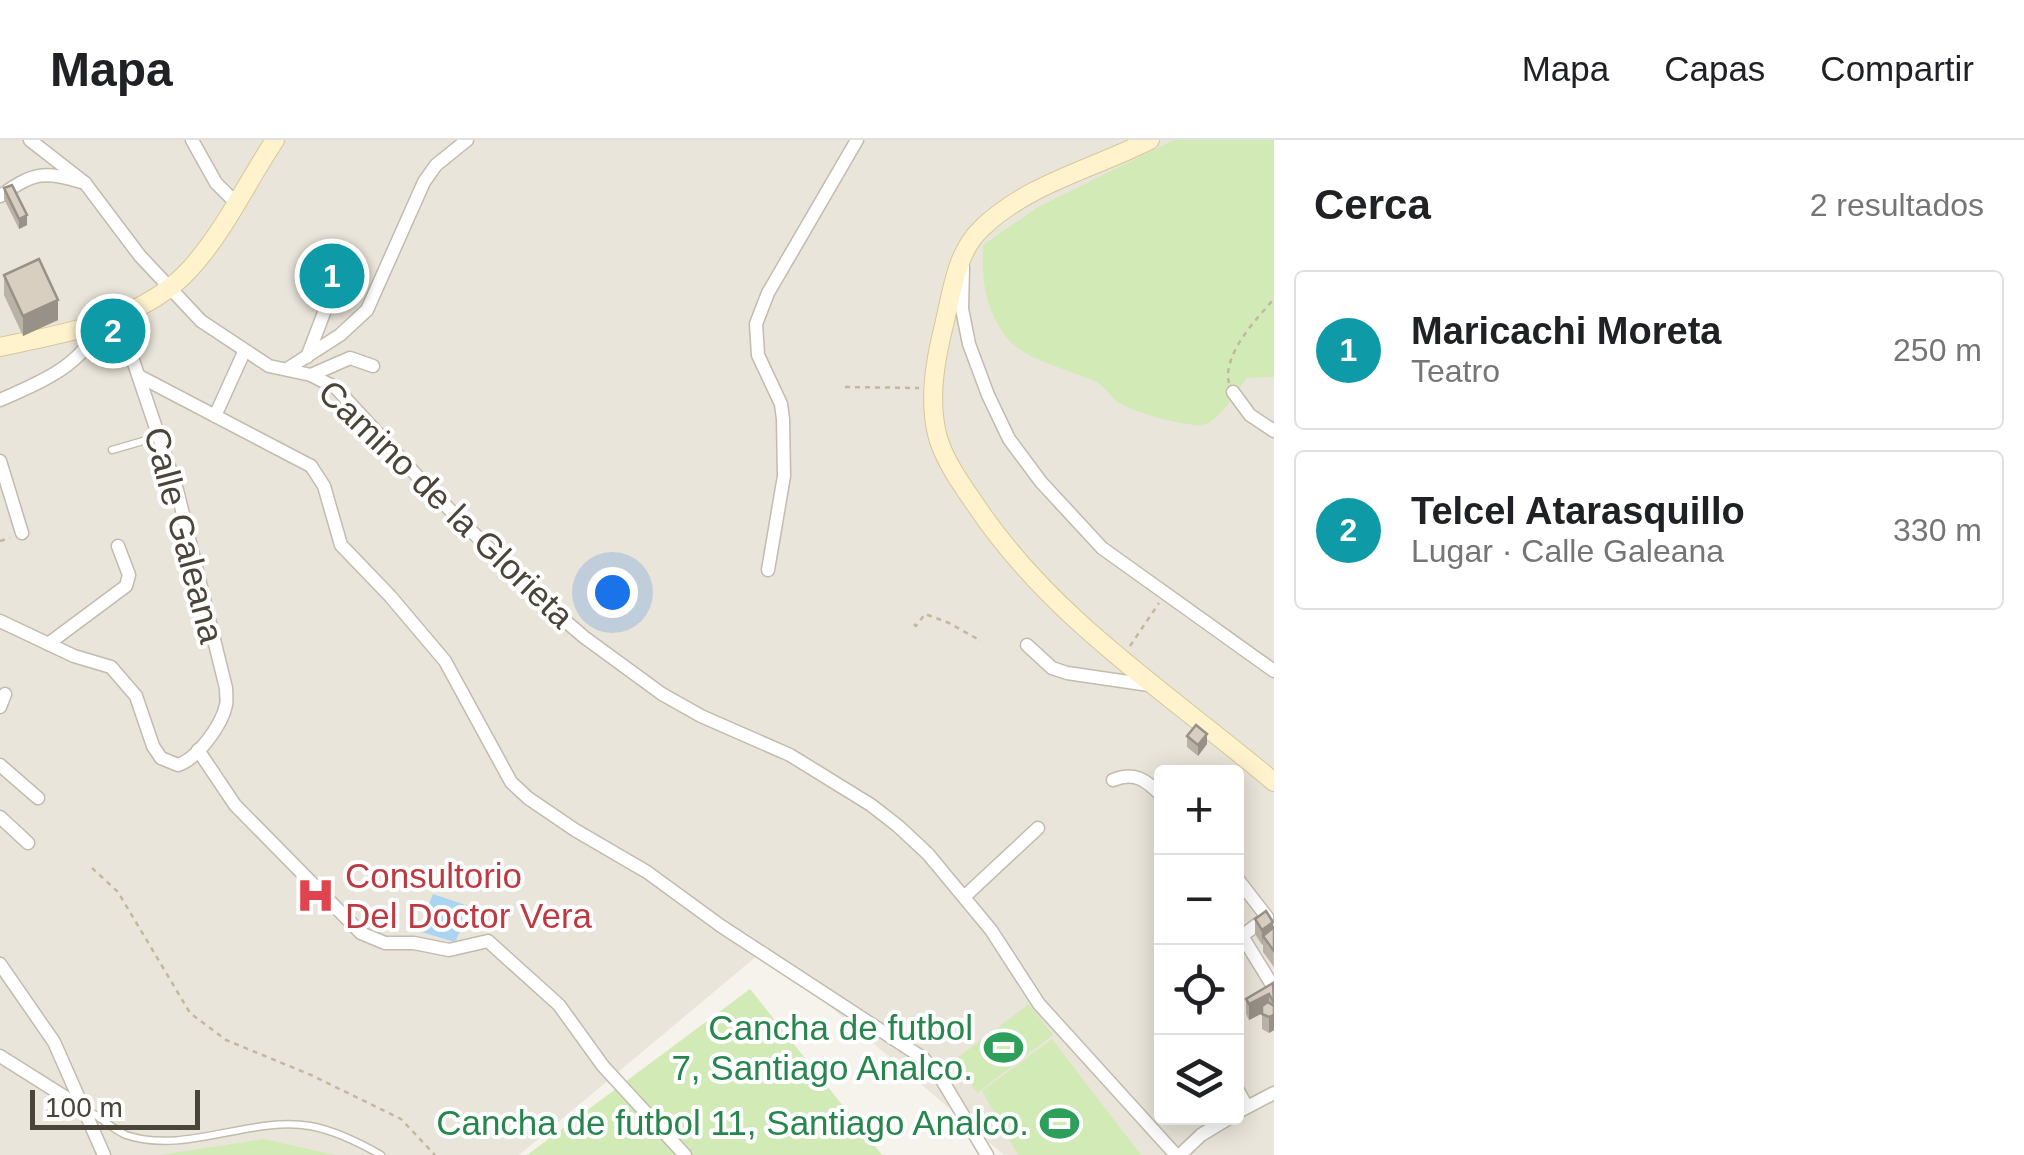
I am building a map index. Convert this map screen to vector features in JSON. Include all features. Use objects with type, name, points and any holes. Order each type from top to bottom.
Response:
[{"type":"street","name":"Camino de la Glorieta","points":[[30,140],[85,183],[170,289],[201,320],[269,366],[312,375],[336,388],[431,491],[584,638],[662,694],[790,755],[871,805],[928,854],[991,930],[1039,1004],[1178,1155]]},
{"type":"street","points":[[192,140],[216,182],[236,202]]},
{"type":"street","points":[[0,346],[109,319],[170,289],[201,256],[275,140]]},
{"type":"street","points":[[287,368],[340,335],[367,310],[424,182],[436,165],[467,140]]},
{"type":"street","points":[[768,570],[784,476],[783,419],[758,356],[756,324],[768,292],[857,140]]},
{"type":"street","points":[[1150,140],[1024,198],[984,225],[963,254],[937,352],[934,390],[938,440],[959,481],[997,538],[1033,580],[1150,684],[1274,782]]},
{"type":"street","points":[[0,196],[32,174],[54,174],[85,183]]},
{"type":"street","points":[[963,254],[962,309],[969,344],[1010,439],[1071,518],[1102,548],[1274,671]]},
{"type":"street","points":[[307,357],[336,280]]},
{"type":"street","points":[[0,400],[30,388],[84,353],[109,319]]},
{"type":"street","name":"Calle Galeana","points":[[109,319],[139,376],[177,490],[226,688],[227,704],[198,750]]},
{"type":"street","points":[[215,416],[244,352]]},
{"type":"street","points":[[312,375],[350,358],[372,366]]},
{"type":"street","points":[[139,376],[311,466],[324,486],[341,545],[444,661],[511,782],[575,830],[647,872],[721,926],[923,1058],[942,1080],[987,1155]]},
{"type":"street","points":[[1233,392],[1250,415],[1274,431]]},
{"type":"street","points":[[0,461],[22,533]]},
{"type":"street","points":[[48,644],[126,586],[128,575],[118,546]]},
{"type":"street","points":[[0,621],[74,656],[111,666],[136,696],[147,734],[162,758],[178,765],[186,763],[198,750],[235,805],[361,933],[385,943],[414,943],[449,950],[488,941],[559,1005],[603,1066],[685,1155]]},
{"type":"street","points":[[1027,645],[1052,668],[1067,674],[1150,684]]},
{"type":"street","points":[[0,765],[38,798]]},
{"type":"street","points":[[1113,780],[1139,776],[1154,789]]},
{"type":"street","points":[[0,817],[28,842]]},
{"type":"street","points":[[964,896],[1038,828]]},
{"type":"street","points":[[1244,887],[1267,917],[1244,934]]},
{"type":"street","points":[[1244,939],[1274,988]]},
{"type":"street","points":[[0,964],[54,1042],[104,1155]]},
{"type":"street","points":[[0,1056],[82,1108]]},
{"type":"street","points":[[1244,1109],[1274,1093]]},
{"type":"street","points":[[1178,1155],[1217,1125]]},
{"type":"lane","points":[[112,450],[159,436]]},
{"type":"lane","points":[[1244,1095],[1250,1106]]},
{"type":"lane","points":[[82,1108],[128,1136],[164,1142],[275,1126],[310,1126],[381,1155]]},
{"type":"path","points":[[1233,392],[1227,374],[1230,362],[1274,299]]},
{"type":"path","points":[[845,386],[890,385],[934,390]]},
{"type":"path","points":[[1122,659],[1166,594]]},
{"type":"path","points":[[914,624],[924,614],[980,641]]},
{"type":"path","points":[[92,868],[118,892],[190,1013],[226,1040],[401,1119],[434,1155]]},
{"type":"shaded area","points":[[0,140],[1274,140],[1274,1155],[1004,1155],[764,950],[519,1155],[0,1155]]},
{"type":"green space","points":[[1174,140],[1274,140],[1274,377],[1247,378],[1218,416],[1198,425],[1135,410],[1118,402],[1096,382],[1021,350],[997,322],[984,280],[983,245],[1038,207]]},
{"type":"green space","points":[[750,989],[882,1155],[527,1155]]},
{"type":"green space","name":"Cancha de futbol 7, Santiago Analco.","points":[[1029,1004],[1053,1035],[977,1093],[953,1061]]},
{"type":"green space","name":"Cancha de futbol 11, Santiago Analco.","points":[[1052,1039],[1141,1155],[1018,1155],[982,1091]]},
{"type":"green space","points":[[264,1139],[335,1155],[160,1155]]},
{"type":"water","points":[[433,894],[471,907],[455,942],[418,931]]},
{"type":"building","points":[[12,185],[27,215],[19,219],[4,188]]},
{"type":"building","points":[[39,259],[58,300],[23,316],[4,275]]},
{"type":"building","points":[[117,306],[123,320],[106,325],[105,311]]},
{"type":"building","points":[[1196,725],[1207,734],[1198,745],[1187,736]]},
{"type":"building","points":[[1266,911],[1273,922],[1262,930],[1255,919]]},
{"type":"building","points":[[1274,927],[1274,951],[1263,936]]},
{"type":"building","points":[[1273,983],[1274,1003],[1269,994],[1249,1004],[1246,999]]},
{"type":"building","points":[[1268,1002],[1274,1006],[1274,1015],[1269,1017],[1262,1014],[1262,1006]]},
{"type":"place","name":"Maricachi Moreta","points":[[332,276]]},
{"type":"place","name":"Telcel Atarasquillo","points":[[113,331]]},
{"type":"place","name":"Consultorio Del Doctor Vera","points":[[315,896]]},
{"type":"place","name":"Cancha de futbol 7, Santiago Analco.","points":[[1003,1048]]},
{"type":"place","name":"Cancha de futbol 11, Santiago Analco.","points":[[1059,1123]]}]
